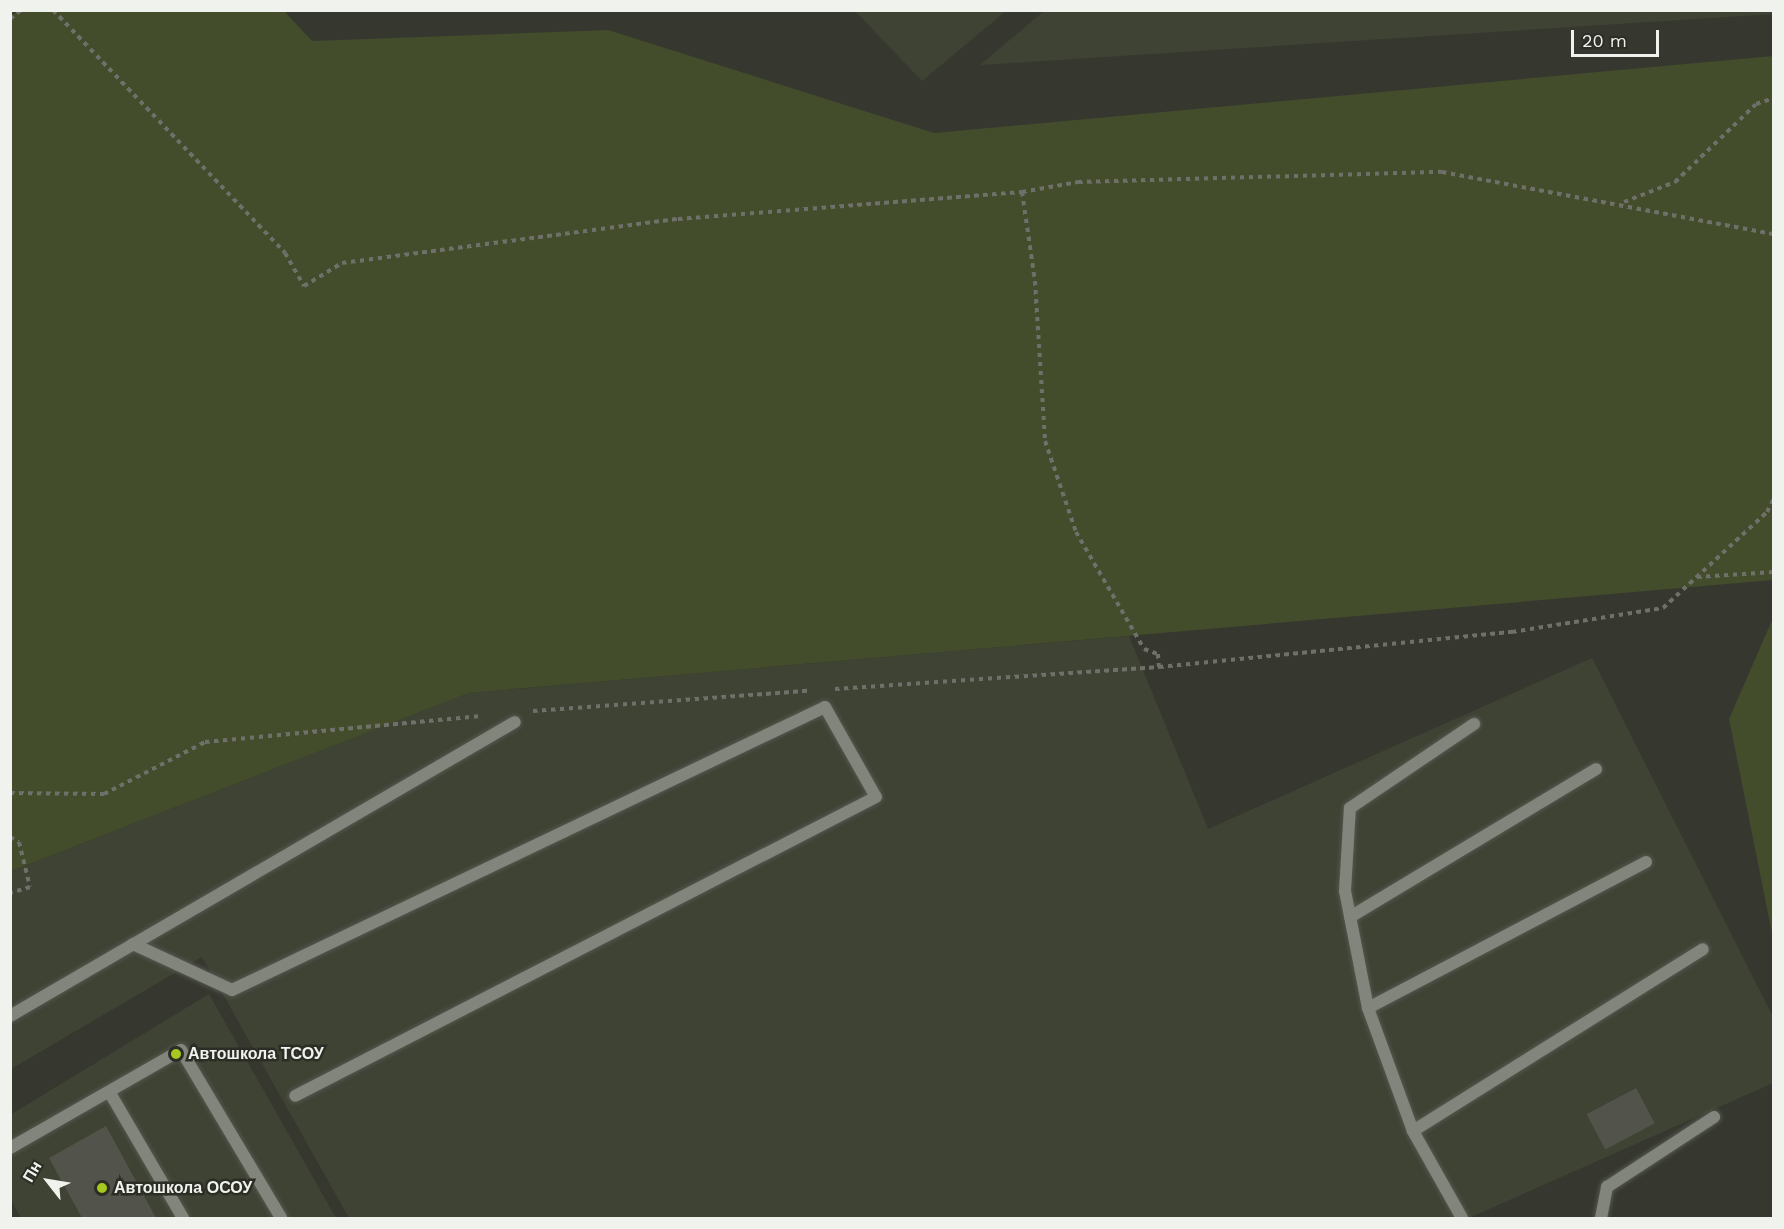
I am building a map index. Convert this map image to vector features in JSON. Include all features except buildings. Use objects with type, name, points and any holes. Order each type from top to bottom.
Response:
[{"type":"lane","points":[[133,944],[232,990],[825,707],[876,797],[295,1096]]},
{"type":"lane","points":[[10,1016],[518,717]]},
{"type":"lane","points":[[1462,1218],[1413,1131],[1368,1008],[1345,891],[1350,808],[1473,724]]},
{"type":"lane","points":[[1350,917],[1596,769]]},
{"type":"lane","points":[[1368,1008],[1646,862]]},
{"type":"lane","points":[[1413,1131],[1703,949]]},
{"type":"lane","points":[[10,1148],[110,1093],[181,1050],[281,1218]]},
{"type":"lane","points":[[110,1093],[183,1218]]},
{"type":"lane","points":[[1601,1218],[1607,1187],[1714,1118]]},
{"type":"path","points":[[10,19],[21,10]]},
{"type":"path","points":[[52,10],[285,253],[304,286],[342,263],[678,219],[1022,192],[1090,182],[1442,172],[1623,203],[1773,234]]},
{"type":"path","points":[[1623,203],[1675,182],[1756,104],[1773,98]]},
{"type":"path","points":[[1022,192],[1035,281],[1045,441],[1076,532],[1144,649],[1158,654],[1159,667]]},
{"type":"path","points":[[826,690],[1159,667],[1512,632],[1664,608],[1767,512],[1773,498]]},
{"type":"path","points":[[1697,577],[1773,572]]},
{"type":"path","points":[[518,717],[814,690]]},
{"type":"path","points":[[10,793],[104,794],[205,742],[486,716]]},
{"type":"path","points":[[10,837],[19,842],[30,886],[10,893]]},
{"type":"shaded area","points":[[1773,10],[1774,14],[980,65],[1044,11]]},
{"type":"shaded area","points":[[855,11],[1006,11],[922,81]]},
{"type":"shaded area","points":[[1129,636],[1208,829],[1592,658],[1774,1019],[1773,1083],[1469,1218],[349,1218],[202,957],[11,1069],[11,871],[469,693]]},
{"type":"shaded area","name":"Автошкола ТСОУ","points":[[209,994],[336,1218],[21,1218],[11,1200],[10,1115]]},
{"type":"green space","points":[[19,10],[284,11],[312,41],[608,30],[934,133],[1773,56],[1773,580],[469,693],[11,871],[10,17]]},
{"type":"green space","points":[[1774,618],[1773,938],[1729,719]]},
{"type":"place","name":"Автошкола ТСОУ","points":[[176,1054]]},
{"type":"place","name":"Автошкола ОСОУ","points":[[102,1188]]}]
